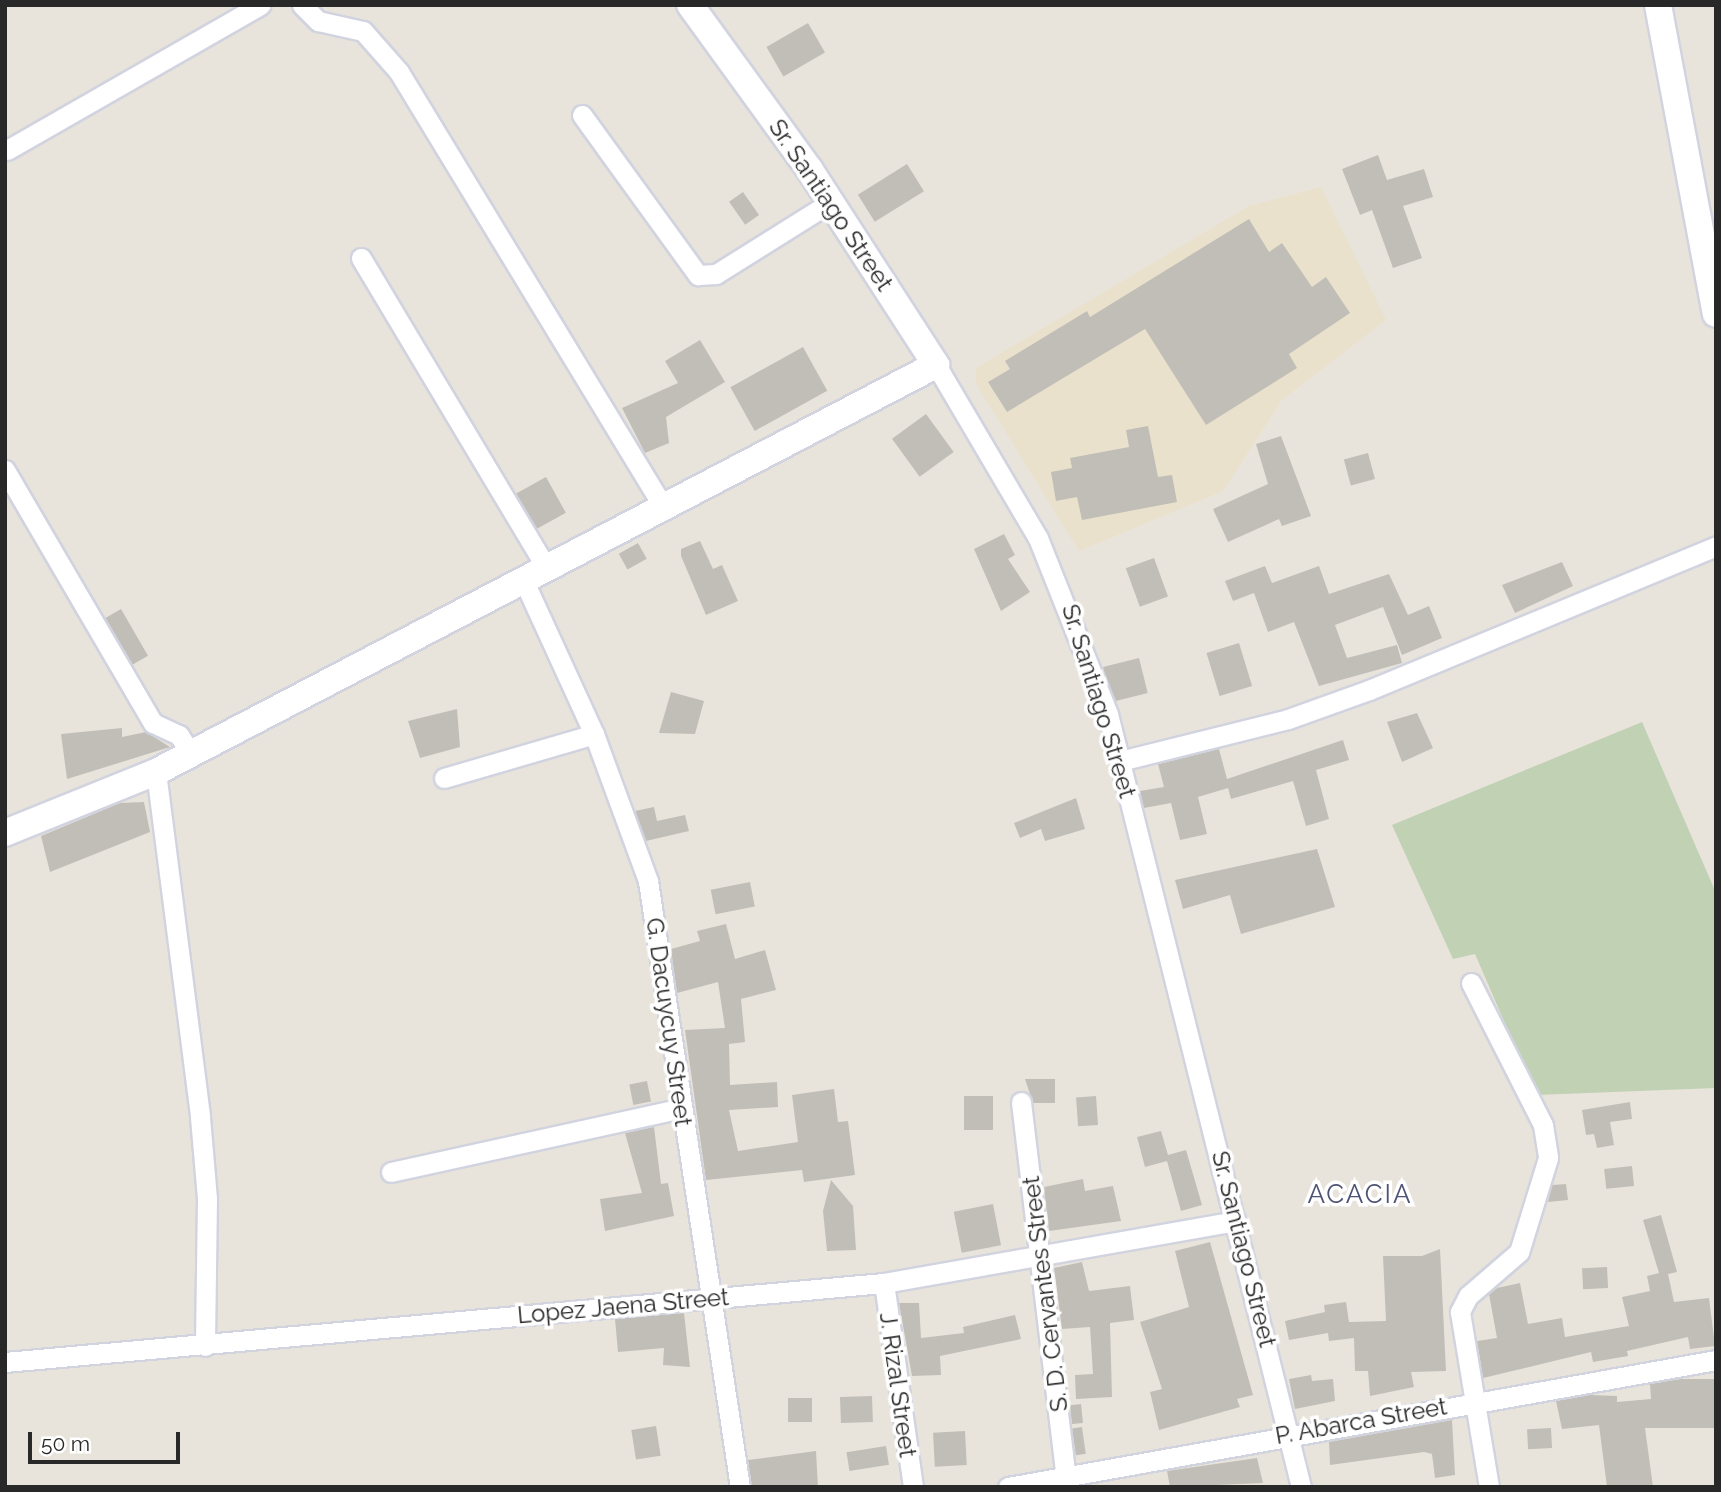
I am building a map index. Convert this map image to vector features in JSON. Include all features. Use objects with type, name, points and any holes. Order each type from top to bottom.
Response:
[{"type":"street","points":[[7,150],[260,5]]},
{"type":"street","points":[[302,5],[318,21],[363,31],[393,65],[664,508]]},
{"type":"street","name":"Sr. Santiago Street","points":[[690,5],[831,202],[936,365],[1066,595],[1120,761],[1290,1434],[1301,1487]]},
{"type":"street","points":[[1658,5],[1716,314]]},
{"type":"street","points":[[582,115],[698,275],[716,274],[831,202]]},
{"type":"street","name":"G. Dacuycuy Street","points":[[360,258],[535,573],[648,881],[740,1487]]},
{"type":"street","points":[[5,833],[156,772],[936,365]]},
{"type":"street","points":[[5,470],[153,723],[179,735],[191,754]]},
{"type":"street","points":[[1120,761],[1287,719],[1369,690],[1716,546]]},
{"type":"street","points":[[444,778],[594,734]]},
{"type":"street","points":[[156,772],[201,1131],[205,1346]]},
{"type":"street","points":[[1471,983],[1543,1125],[1548,1158],[1519,1252],[1463,1303],[1489,1487]]},
{"type":"street","name":"S. D. Cervantes Street","points":[[1021,1102],[1042,1256],[1067,1481]]},
{"type":"street","points":[[391,1172],[682,1108]]},
{"type":"street","name":"Lopez Jaena Street","points":[[5,1362],[884,1283],[1236,1221]]},
{"type":"street","name":"J. Rizal Street","points":[[884,1283],[913,1487]]},
{"type":"street","name":"P. Abarca Street","points":[[1008,1487],[1067,1481],[1290,1434],[1716,1360]]},
{"type":"shaded area","points":[[1321,187],[1386,320],[1282,400],[1223,491],[1079,551],[976,384],[976,368],[1249,206]]},
{"type":"green space","points":[[1642,722],[1716,893],[1716,1088],[1536,1095],[1475,954],[1453,959],[1392,825]]},
{"type":"building","points":[[808,23],[825,52],[783,76],[766,47]]},
{"type":"building","points":[[1378,155],[1387,180],[1424,169],[1433,197],[1403,206],[1422,258],[1393,268],[1372,210],[1360,215],[1342,169]]},
{"type":"building","points":[[907,164],[924,191],[875,222],[858,195]]},
{"type":"building","points":[[743,192],[759,215],[745,225],[729,202]]},
{"type":"building","points":[[1249,219],[1269,252],[1282,243],[1312,287],[1326,277],[1350,313],[1289,354],[1297,368],[1206,425],[1145,329],[1007,412],[988,382],[1010,369],[1005,361],[1087,311],[1090,317]]},
{"type":"building","points":[[700,340],[725,382],[666,417],[669,443],[645,453],[622,408],[678,383],[665,361]]},
{"type":"building","points":[[803,347],[827,391],[755,431],[730,387]]},
{"type":"building","points":[[926,414],[954,452],[920,477],[892,439]]},
{"type":"building","points":[[1148,426],[1158,477],[1172,475],[1177,502],[1082,520],[1077,497],[1056,501],[1051,472],[1072,468],[1070,458],[1129,447],[1126,430]]},
{"type":"building","points":[[1281,436],[1311,516],[1282,526],[1279,519],[1228,542],[1213,509],[1268,484],[1256,444]]},
{"type":"building","points":[[1368,453],[1375,479],[1351,486],[1344,459]]},
{"type":"building","points":[[546,477],[566,513],[536,529],[516,493]]},
{"type":"building","points":[[1004,534],[1015,555],[1008,559],[1030,592],[1001,611],[974,549]]},
{"type":"building","points":[[700,541],[713,569],[722,565],[738,601],[706,615],[681,556],[681,549]]},
{"type":"building","points":[[638,543],[647,559],[627,569],[619,554]]},
{"type":"building","points":[[1154,558],[1168,597],[1140,607],[1126,568]]},
{"type":"building","points":[[1562,562],[1573,586],[1515,613],[1502,585]]},
{"type":"building","points":[[1265,566],[1272,583],[1319,566],[1329,594],[1389,574],[1408,615],[1429,606],[1442,638],[1402,655],[1383,607],[1335,625],[1347,658],[1397,645],[1402,663],[1319,686],[1294,622],[1268,632],[1254,593],[1233,601],[1225,581]]},
{"type":"building","points":[[121,609],[148,656],[132,665],[105,618]]},
{"type":"building","points":[[1239,643],[1252,686],[1220,696],[1206,653]]},
{"type":"building","points":[[1139,658],[1148,693],[1112,702],[1103,667]]},
{"type":"building","points":[[671,692],[704,701],[695,734],[659,733]]},
{"type":"building","points":[[457,709],[460,747],[420,758],[408,721]]},
{"type":"building","points":[[1417,713],[1433,748],[1402,762],[1387,722]]},
{"type":"building","points":[[122,728],[122,737],[146,732],[170,747],[67,779],[61,734]]},
{"type":"building","points":[[1343,740],[1349,760],[1316,770],[1329,819],[1306,826],[1293,781],[1231,799],[1228,788],[1198,797],[1207,834],[1180,840],[1171,803],[1144,808],[1140,791],[1164,787],[1158,764],[1219,749],[1227,779]]},
{"type":"building","points":[[1076,798],[1085,829],[1045,841],[1041,829],[1020,838],[1014,823]]},
{"type":"building","points":[[144,802],[150,832],[50,872],[41,836],[120,803]]},
{"type":"building","points":[[654,807],[657,821],[685,815],[689,831],[646,841],[635,811]]},
{"type":"building","points":[[1317,849],[1335,907],[1241,934],[1230,895],[1183,909],[1175,880]]},
{"type":"building","points":[[750,882],[755,907],[716,914],[711,890]]},
{"type":"building","points":[[726,924],[735,959],[765,950],[776,990],[741,999],[745,1042],[729,1044],[730,1085],[777,1082],[778,1107],[729,1110],[738,1151],[798,1142],[792,1095],[834,1089],[838,1122],[848,1121],[855,1175],[804,1182],[802,1170],[706,1180],[685,1030],[725,1028],[718,982],[677,993],[671,949],[700,941],[697,931]]},
{"type":"building","points":[[1025,1079],[1055,1079],[1055,1103],[1033,1103]]},
{"type":"building","points":[[647,1081],[651,1102],[633,1105],[629,1084]]},
{"type":"building","points":[[964,1096],[993,1096],[993,1130],[964,1130]]},
{"type":"building","points":[[1096,1096],[1098,1125],[1078,1126],[1076,1097]]},
{"type":"building","points":[[1630,1102],[1632,1119],[1610,1122],[1614,1145],[1597,1148],[1594,1134],[1586,1135],[1582,1110]]},
{"type":"building","points":[[654,1127],[661,1184],[668,1183],[674,1216],[605,1231],[600,1199],[642,1193],[625,1133]]},
{"type":"building","points":[[1161,1131],[1168,1155],[1186,1150],[1202,1205],[1181,1211],[1167,1161],[1145,1167],[1137,1137]]},
{"type":"building","points":[[1632,1166],[1634,1186],[1606,1189],[1604,1169]]},
{"type":"building","points":[[1083,1179],[1085,1191],[1113,1186],[1121,1221],[1049,1231],[1044,1187]]},
{"type":"building","points":[[831,1180],[853,1206],[856,1250],[827,1251],[823,1211]]},
{"type":"building","points":[[1566,1184],[1568,1200],[1548,1202],[1552,1185]]},
{"type":"building","points":[[993,1204],[1001,1245],[962,1253],[954,1212]]},
{"type":"building","points":[[1661,1215],[1677,1272],[1668,1274],[1674,1302],[1709,1298],[1715,1346],[1690,1349],[1688,1337],[1627,1351],[1628,1356],[1593,1362],[1591,1352],[1483,1378],[1477,1341],[1497,1338],[1489,1294],[1497,1288],[1520,1283],[1528,1324],[1562,1318],[1565,1337],[1629,1326],[1622,1297],[1650,1291],[1647,1276],[1659,1273],[1643,1220]]},
{"type":"building","points":[[1210,1242],[1253,1395],[1237,1399],[1240,1407],[1159,1430],[1150,1392],[1162,1389],[1140,1322],[1189,1307],[1175,1251]]},
{"type":"building","points":[[1440,1249],[1446,1371],[1411,1372],[1414,1387],[1370,1396],[1368,1371],[1355,1371],[1354,1338],[1329,1341],[1328,1333],[1289,1340],[1285,1321],[1325,1312],[1324,1305],[1346,1302],[1349,1322],[1386,1321],[1383,1256],[1422,1256]]},
{"type":"building","points":[[1082,1262],[1089,1291],[1130,1286],[1134,1320],[1110,1323],[1112,1397],[1076,1399],[1075,1375],[1093,1374],[1090,1327],[1062,1329],[1054,1268]]},
{"type":"building","points":[[1607,1267],[1608,1288],[1583,1289],[1582,1268]]},
{"type":"building","points":[[899,1303],[919,1303],[921,1338],[964,1333],[963,1327],[1015,1315],[1021,1339],[940,1356],[941,1375],[912,1376]]},
{"type":"building","points":[[684,1313],[690,1367],[663,1365],[664,1348],[618,1352],[615,1319]]},
{"type":"building","points":[[1311,1375],[1312,1381],[1333,1379],[1335,1401],[1295,1409],[1289,1379]]},
{"type":"building","points":[[1681,1379],[1716,1379],[1716,1428],[1645,1428],[1653,1487],[1607,1487],[1599,1425],[1562,1429],[1556,1401],[1590,1395],[1617,1396],[1617,1402],[1651,1399],[1650,1384]]},
{"type":"building","points":[[872,1396],[873,1422],[841,1423],[840,1397]]},
{"type":"building","points":[[788,1398],[812,1398],[812,1422],[788,1422]]},
{"type":"building","points":[[1081,1404],[1083,1423],[1072,1424],[1070,1405]]},
{"type":"building","points":[[1452,1420],[1455,1475],[1435,1478],[1432,1454],[1424,1452],[1330,1465],[1329,1442]]},
{"type":"building","points":[[656,1426],[661,1456],[636,1460],[631,1430]]},
{"type":"building","points":[[1082,1427],[1086,1454],[1076,1455],[1072,1428]]},
{"type":"building","points":[[1551,1428],[1552,1448],[1528,1449],[1527,1429]]},
{"type":"building","points":[[965,1431],[967,1465],[935,1467],[933,1433]]},
{"type":"building","points":[[886,1446],[889,1465],[849,1471],[846,1452]]},
{"type":"building","points":[[816,1451],[818,1487],[752,1487],[748,1460]]},
{"type":"building","points":[[1257,1458],[1263,1483],[1170,1487],[1167,1471]]},
{"type":"district","name":"ACACIA","points":[[1360,1195]]}]
